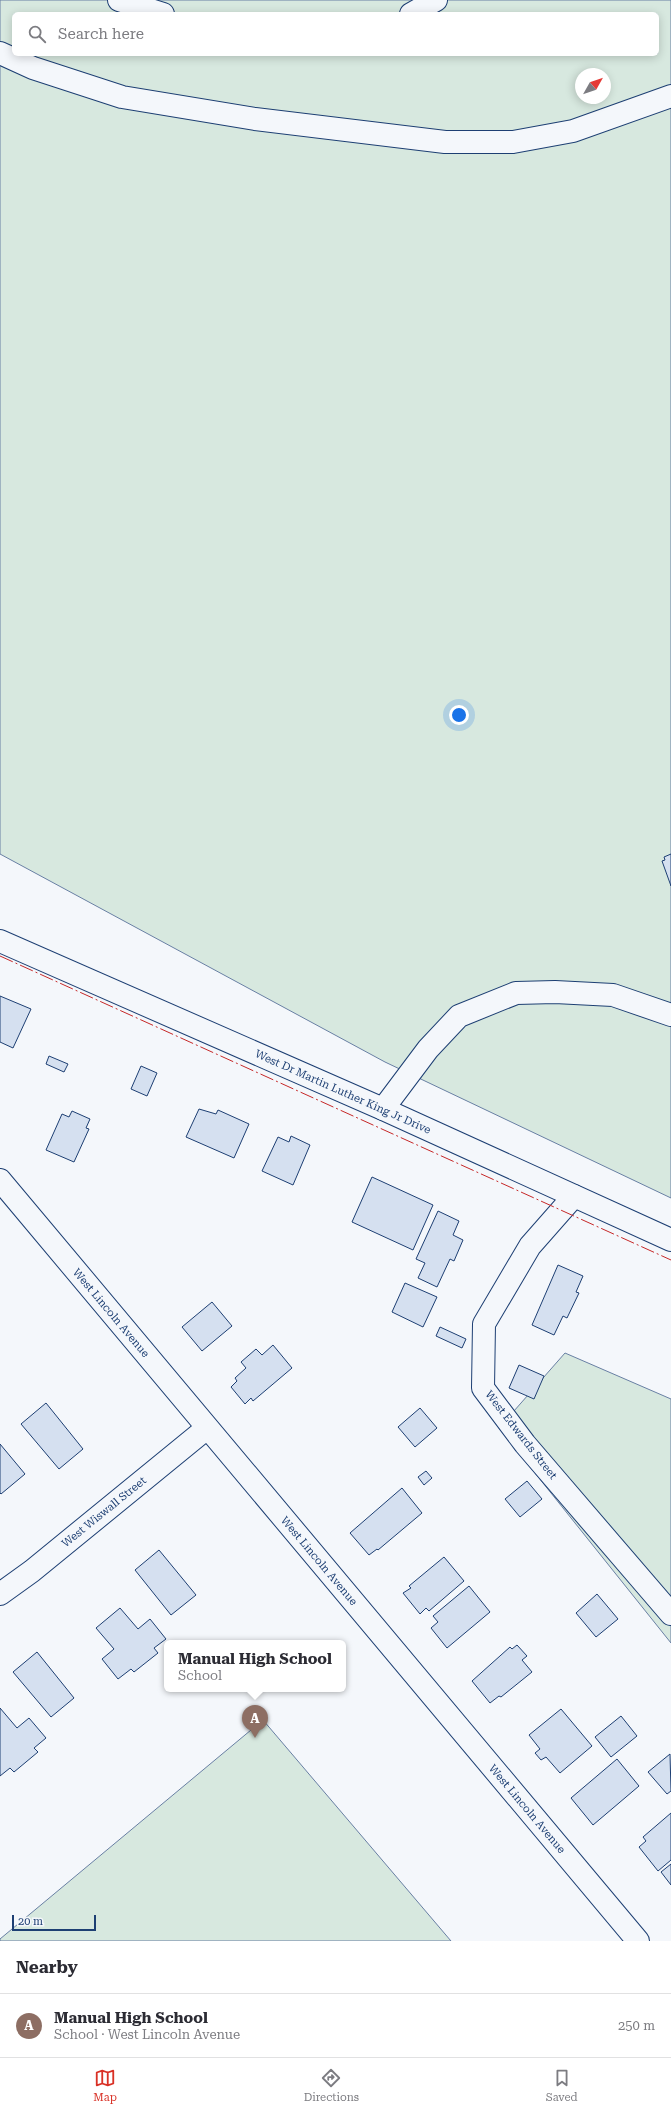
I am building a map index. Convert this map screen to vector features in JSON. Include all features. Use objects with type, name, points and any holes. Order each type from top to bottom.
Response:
[{"type":"main road","points":[[119,0],[157,12]]},
{"type":"main road","points":[[415,12],[436,0]]},
{"type":"main road","points":[[0,53],[33,68],[122,97],[255,119],[445,142],[513,142],[572,132],[671,96]]},
{"type":"main road","name":"West Dr Martin Luther King Jr Drive","points":[[5,943],[383,1109],[671,1240]]},
{"type":"main road","points":[[383,1109],[428,1049],[459,1016],[516,993],[555,992],[613,995],[671,1015]]},
{"type":"main road","name":"West Lincoln Avenue","points":[[0,1180],[638,1941]]},
{"type":"main road","name":"West Edwards Street","points":[[574,1196],[530,1246],[484,1324],[483,1388],[525,1444],[671,1614]]},
{"type":"main road","name":"West Wiswall Street","points":[[0,1594],[32,1570],[207,1428]]},
{"type":"shaded area","points":[[0,0],[671,0],[671,1198],[385,1062],[0,854]]},
{"type":"shaded area","points":[[565,1353],[671,1399],[671,1643],[499,1428]]},
{"type":"shaded area","points":[[263,1720],[451,1941],[0,1941],[0,1939]]},
{"type":"building","points":[[671,854],[671,886],[662,861],[665,860],[664,857]]},
{"type":"building","points":[[0,996],[31,1009],[13,1048],[0,1042]]},
{"type":"building","points":[[49,1056],[68,1064],[64,1072],[46,1064]]},
{"type":"building","points":[[141,1066],[157,1073],[147,1096],[131,1089]]},
{"type":"building","points":[[199,1109],[216,1114],[218,1110],[249,1124],[234,1158],[186,1137]]},
{"type":"building","points":[[72,1111],[90,1119],[86,1128],[89,1129],[74,1162],[46,1150],[62,1114],[69,1117]]},
{"type":"building","points":[[291,1136],[310,1145],[293,1185],[262,1171],[278,1137],[289,1142]]},
{"type":"building","points":[[372,1177],[433,1205],[413,1250],[352,1222]]},
{"type":"building","points":[[438,1211],[459,1221],[453,1235],[463,1240],[454,1261],[450,1259],[437,1287],[418,1278],[425,1263],[416,1259]]},
{"type":"building","points":[[558,1265],[583,1276],[576,1292],[579,1293],[567,1318],[563,1316],[554,1335],[532,1325]]},
{"type":"building","points":[[405,1283],[437,1297],[423,1327],[392,1312]]},
{"type":"building","points":[[212,1302],[232,1326],[202,1351],[182,1327]]},
{"type":"building","points":[[440,1327],[466,1339],[462,1348],[436,1336]]},
{"type":"building","points":[[273,1345],[292,1368],[253,1401],[251,1398],[245,1404],[231,1387],[237,1381],[235,1378],[246,1368],[241,1362],[256,1349],[262,1355]]},
{"type":"building","points":[[519,1365],[544,1376],[534,1399],[509,1388]]},
{"type":"building","points":[[46,1403],[83,1449],[59,1469],[21,1424]]},
{"type":"building","points":[[420,1408],[437,1428],[415,1447],[398,1427]]},
{"type":"building","points":[[0,1444],[25,1474],[1,1494],[0,1493]]},
{"type":"building","points":[[426,1471],[432,1478],[424,1485],[418,1477]]},
{"type":"building","points":[[527,1481],[542,1499],[520,1517],[505,1499]]},
{"type":"building","points":[[402,1488],[422,1513],[378,1550],[377,1549],[369,1555],[350,1533]]},
{"type":"building","points":[[159,1550],[196,1595],[171,1615],[135,1570]]},
{"type":"building","points":[[444,1557],[464,1581],[429,1611],[426,1608],[420,1614],[403,1593],[411,1588],[409,1586]]},
{"type":"building","points":[[469,1586],[490,1612],[447,1648],[431,1628],[438,1622],[433,1616]]},
{"type":"building","points":[[597,1594],[618,1619],[596,1637],[576,1613]]},
{"type":"building","points":[[120,1608],[138,1629],[150,1619],[166,1639],[154,1648],[158,1653],[134,1672],[131,1669],[118,1679],[102,1659],[114,1649],[96,1628]]},
{"type":"building","points":[[517,1645],[527,1656],[522,1660],[532,1672],[501,1697],[499,1696],[490,1703],[472,1681],[510,1647],[512,1649]]},
{"type":"building","points":[[37,1652],[74,1698],[51,1717],[13,1672]]},
{"type":"building","points":[[0,1708],[17,1728],[29,1718],[46,1738],[34,1748],[38,1752],[14,1772],[10,1768],[0,1776]]},
{"type":"building","points":[[561,1709],[592,1746],[560,1773],[546,1757],[541,1760],[535,1753],[540,1749],[529,1735]]},
{"type":"building","points":[[621,1716],[637,1736],[611,1757],[595,1737]]},
{"type":"building","points":[[670,1754],[671,1791],[667,1794],[648,1772]]},
{"type":"building","points":[[617,1759],[639,1786],[593,1825],[571,1798]]},
{"type":"building","points":[[671,1813],[671,1860],[658,1871],[639,1847],[646,1841],[643,1837]]},
{"type":"building","points":[[671,1864],[671,1885],[661,1872]]},
{"type":"power","points":[[0,956],[671,1260]]},
{"type":"place","name":"Manual High School","points":[[255,1738]]}]
